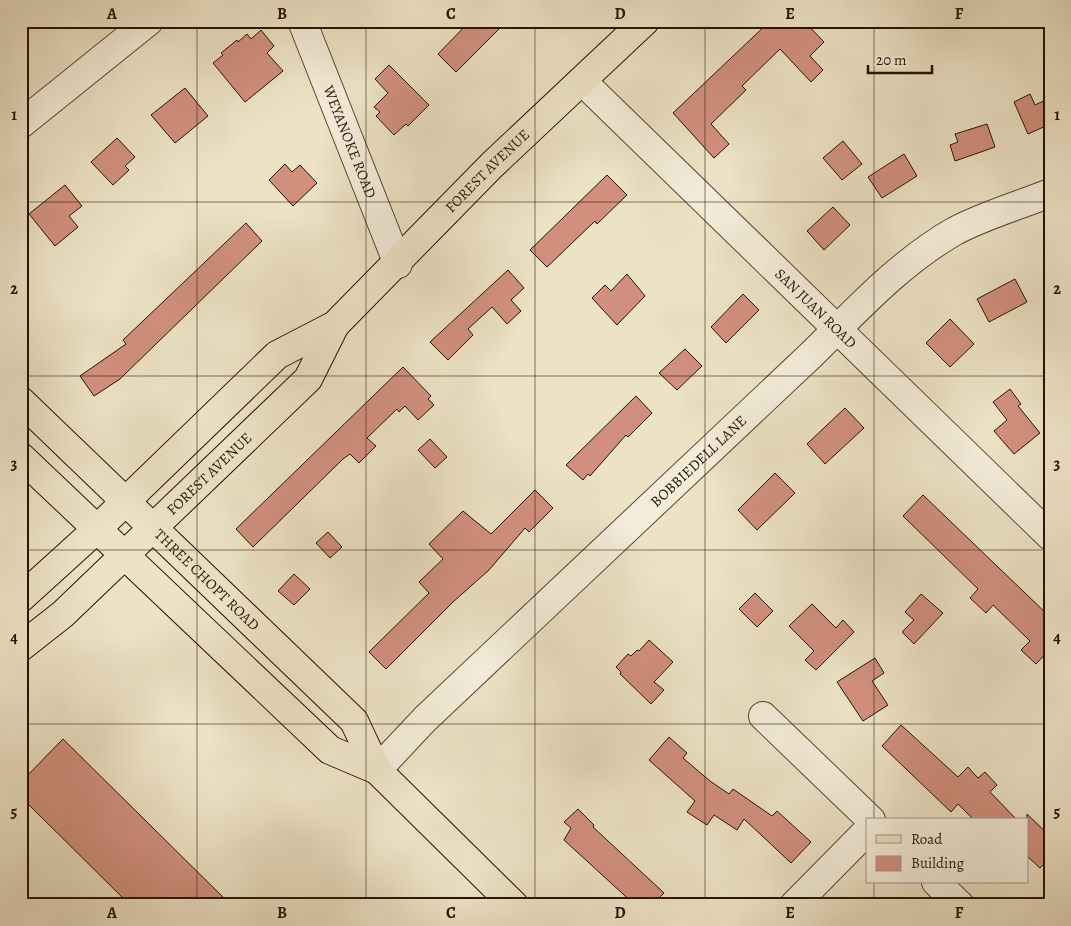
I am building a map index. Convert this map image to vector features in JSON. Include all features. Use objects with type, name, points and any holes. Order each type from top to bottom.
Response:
[{"type":"main road","name":"FOREST AVENUE","points":[[21,598],[97,529],[277,355],[335,326],[398,264],[492,165],[646,21]]},
{"type":"main road","name":"FOREST AVENUE","points":[[21,647],[63,614],[308,380],[335,326]]},
{"type":"main road","name":"THREE CHOPT ROAD","points":[[21,401],[354,721],[377,770],[514,905]]},
{"type":"main road","name":"THREE CHOPT ROAD","points":[[21,457],[330,750],[377,770]]},
{"type":"street","points":[[21,124],[149,21]]},
{"type":"street","name":"WEYANOKE ROAD","points":[[302,21],[398,264]]},
{"type":"street","name":"SAN JUAN ROAD","points":[[582,81],[1050,536]]},
{"type":"street","name":"BOBBIEDELL LANE","points":[[377,770],[425,718],[909,262],[956,231],[1050,193]]},
{"type":"street","points":[[763,716],[869,818]]},
{"type":"street","points":[[794,905],[866,832]]},
{"type":"street","points":[[938,884],[960,905]]},
{"type":"building","points":[[470,21],[507,21],[456,72],[438,54]]},
{"type":"building","points":[[770,21],[804,21],[824,42],[810,56],[823,70],[811,82],[780,49],[742,86],[746,90],[711,124],[729,144],[714,158],[673,113]]},
{"type":"building","points":[[261,30],[274,46],[267,53],[283,71],[245,102],[213,63],[223,55],[221,53],[237,40],[238,42],[247,34],[251,39]]},
{"type":"building","points":[[389,65],[429,105],[408,126],[406,124],[394,135],[376,116],[380,112],[374,107],[388,93],[375,79]]},
{"type":"building","points":[[185,88],[208,116],[175,143],[151,115]]},
{"type":"building","points":[[1030,94],[1035,105],[1050,98],[1050,124],[1028,134],[1014,102]]},
{"type":"building","points":[[987,124],[995,147],[955,161],[950,145],[958,142],[955,134]]},
{"type":"building","points":[[117,138],[135,157],[125,166],[129,170],[113,185],[91,162]]},
{"type":"building","points":[[843,141],[862,164],[842,180],[823,158]]},
{"type":"building","points":[[904,154],[917,176],[882,198],[868,177]]},
{"type":"building","points":[[285,164],[292,172],[300,165],[317,183],[293,206],[269,180]]},
{"type":"building","points":[[607,175],[627,195],[597,224],[595,221],[547,267],[530,250]]},
{"type":"building","points":[[65,185],[82,206],[69,216],[78,227],[55,246],[29,214]]},
{"type":"building","points":[[833,207],[850,225],[824,250],[807,231]]},
{"type":"building","points":[[246,223],[262,241],[120,379],[94,396],[80,376],[126,344],[123,340]]},
{"type":"building","points":[[508,270],[524,288],[511,300],[521,311],[507,324],[492,307],[468,329],[473,335],[448,360],[430,342]]},
{"type":"building","points":[[627,274],[645,296],[617,325],[592,298],[605,285],[611,291]]},
{"type":"building","points":[[1015,279],[1027,302],[989,322],[977,299]]},
{"type":"building","points":[[743,294],[759,310],[726,343],[711,327]]},
{"type":"building","points":[[950,319],[974,344],[950,367],[926,343]]},
{"type":"building","points":[[685,349],[702,366],[677,390],[659,373]]},
{"type":"building","points":[[403,367],[431,396],[428,399],[434,405],[418,420],[405,406],[399,412],[397,409],[367,438],[376,446],[359,463],[350,454],[343,459],[253,547],[236,529]]},
{"type":"building","points":[[1010,389],[1021,404],[1018,406],[1040,433],[1014,454],[994,431],[1007,420],[993,402]]},
{"type":"building","points":[[636,396],[652,413],[628,437],[626,435],[590,476],[588,474],[583,480],[566,465]]},
{"type":"building","points":[[845,408],[864,428],[825,464],[807,444]]},
{"type":"building","points":[[430,439],[447,457],[435,468],[418,450]]},
{"type":"building","points":[[775,473],[795,493],[757,530],[738,510]]},
{"type":"building","points":[[535,490],[553,508],[529,532],[525,528],[489,570],[453,602],[386,669],[369,652],[429,593],[419,582],[443,559],[429,544],[463,511],[491,534]]},
{"type":"building","points":[[923,495],[1050,617],[1050,649],[1036,664],[1021,650],[1030,641],[993,605],[986,613],[970,598],[978,589],[903,516]]},
{"type":"building","points":[[328,532],[342,547],[330,558],[316,543]]},
{"type":"building","points":[[294,574],[310,589],[294,605],[278,591]]},
{"type":"building","points":[[755,593],[773,611],[757,627],[739,609]]},
{"type":"building","points":[[921,594],[943,613],[914,644],[902,632],[914,620],[905,612]]},
{"type":"building","points":[[812,604],[836,628],[843,620],[854,632],[816,670],[805,660],[814,651],[789,626]]},
{"type":"building","points":[[649,640],[673,662],[654,682],[664,690],[651,704],[620,674],[621,672],[616,667],[628,654],[631,656],[637,650],[639,651]]},
{"type":"building","points":[[875,658],[884,673],[872,681],[888,705],[863,721],[837,682]]},
{"type":"building","points":[[901,725],[958,777],[968,767],[978,778],[985,772],[997,785],[990,792],[1015,818],[972,818],[958,804],[951,812],[882,746]]},
{"type":"building","points":[[669,737],[687,753],[683,758],[710,781],[729,794],[733,789],[772,816],[777,811],[811,842],[791,863],[744,819],[737,830],[714,815],[707,825],[687,812],[695,801],[649,760]]},
{"type":"building","points":[[63,739],[231,905],[130,905],[21,797],[21,782]]},
{"type":"building","points":[[578,809],[594,825],[593,827],[664,893],[652,905],[635,905],[564,840],[571,828],[564,822]]},
{"type":"building","points":[[1027,814],[1050,836],[1050,858],[1040,868],[1028,857]]}]
